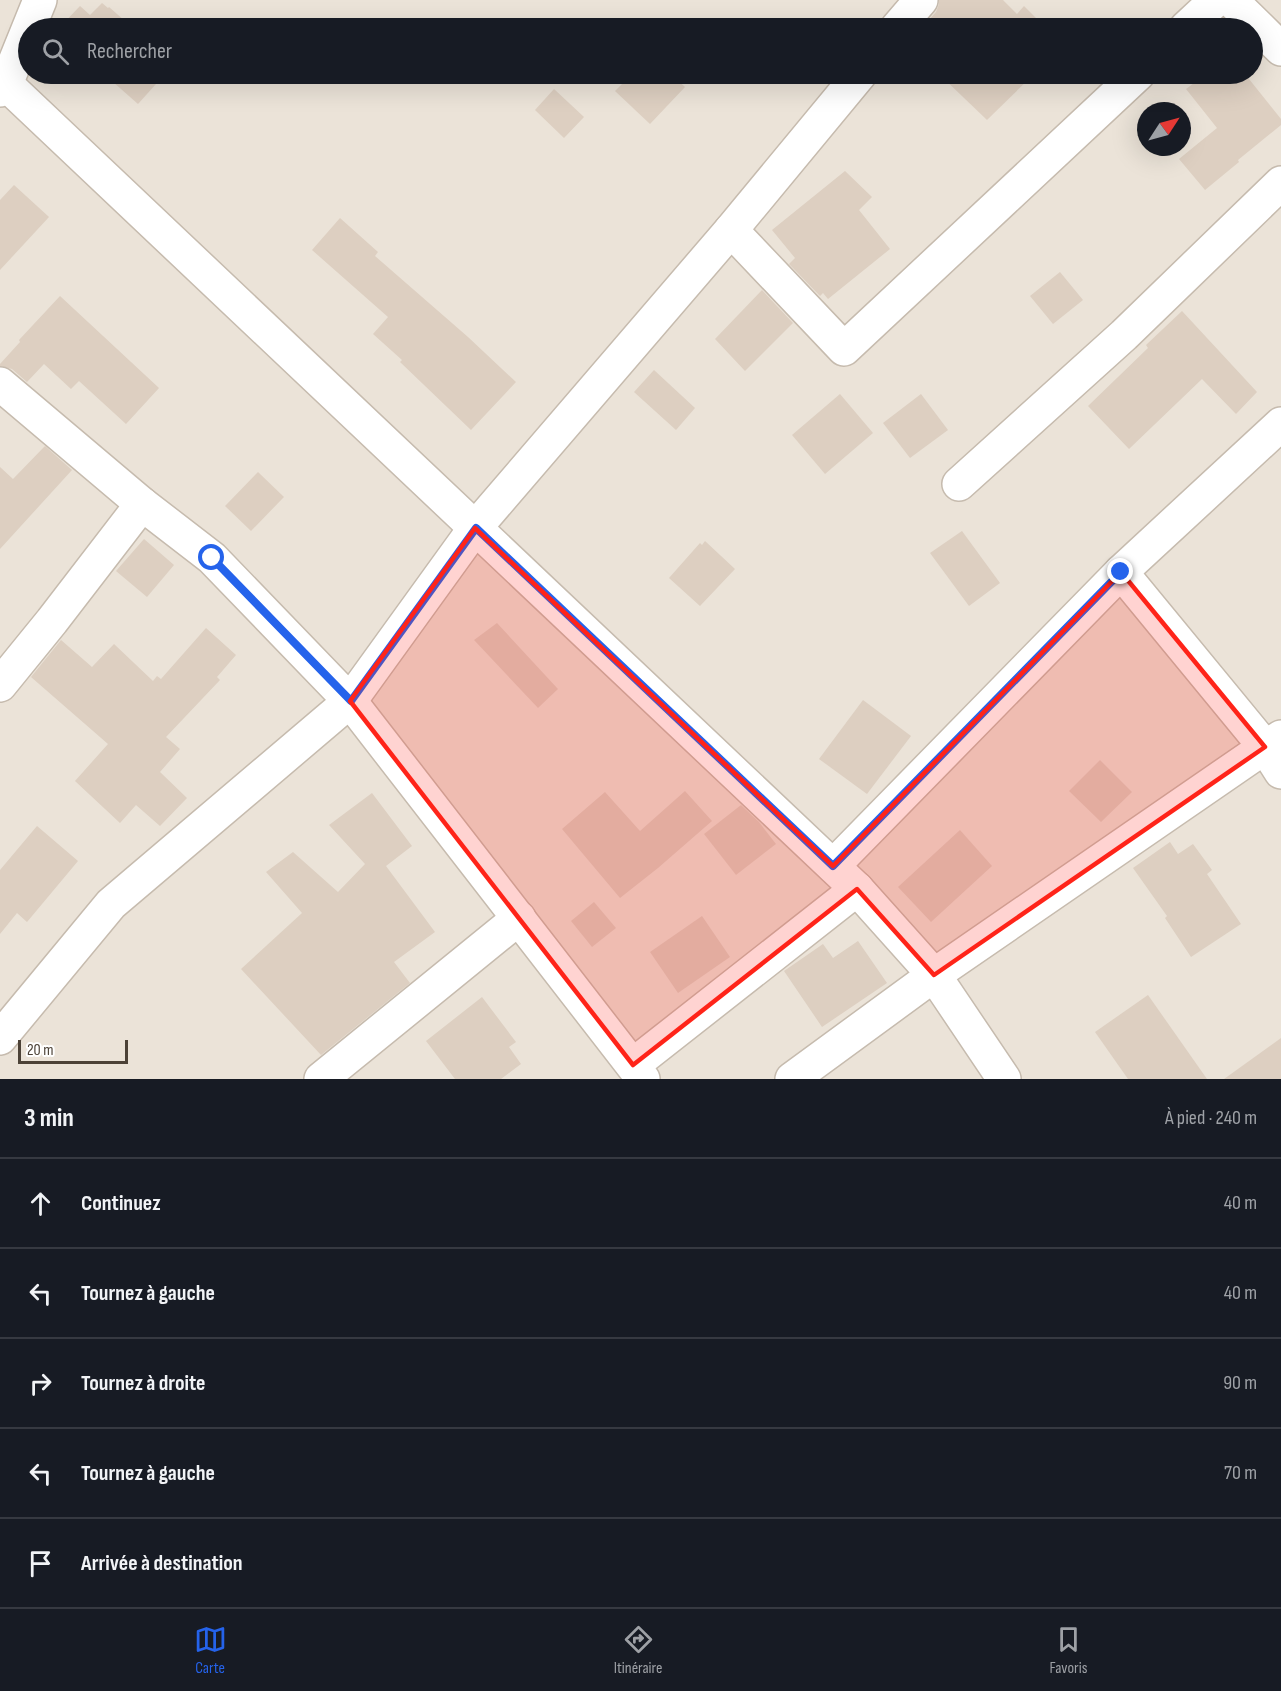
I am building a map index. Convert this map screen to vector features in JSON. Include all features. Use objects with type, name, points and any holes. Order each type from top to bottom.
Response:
[{"type":"street","points":[[32,18],[40,0]]},
{"type":"street","points":[[906,18],[921,0]]},
{"type":"street","points":[[1197,18],[1216,0]]},
{"type":"street","points":[[1231,0],[1249,18]]},
{"type":"street","points":[[1263,31],[1281,49]]},
{"type":"street","points":[[18,52],[3,87],[476,528],[857,889],[934,975],[1004,1079]]},
{"type":"street","points":[[0,1038],[111,904],[351,701],[476,528],[731,230],[852,84]]},
{"type":"street","points":[[731,230],[844,349],[1127,84]]},
{"type":"street","points":[[959,484],[1124,335],[1281,183]]},
{"type":"street","points":[[0,384],[142,504],[212,558],[351,701],[638,1072],[857,889]]},
{"type":"street","points":[[833,866],[1121,572],[1281,424]]},
{"type":"street","points":[[0,685],[142,504]]},
{"type":"street","points":[[792,1079],[934,975],[1276,752],[1121,572]]},
{"type":"street","points":[[321,1079],[519,918]]},
{"type":"highlighted area","points":[[475,528],[833,866],[1121,572],[1265,747],[934,975],[857,889],[633,1065],[350,701]]},
{"type":"shaded area","points":[[0,0],[1281,0],[1281,1079],[0,1079]]},
{"type":"building","points":[[939,0],[1003,0],[1017,14],[1024,6],[1036,18],[931,18]]},
{"type":"building","points":[[102,3],[122,18],[69,18],[80,6],[90,15]]},
{"type":"building","points":[[115,84],[156,84],[138,104]]},
{"type":"building","points":[[622,84],[682,84],[685,87],[650,124],[615,91]]},
{"type":"building","points":[[949,84],[1024,84],[987,120]]},
{"type":"building","points":[[1193,84],[1253,84],[1281,119],[1281,125],[1205,190],[1179,159],[1183,156],[1191,156],[1191,149],[1217,128],[1186,89]]},
{"type":"building","points":[[554,89],[584,117],[564,138],[535,110]]},
{"type":"building","points":[[845,171],[872,197],[859,210],[890,249],[828,299],[823,293],[820,296],[789,264],[795,258],[772,230]]},
{"type":"building","points":[[14,185],[49,217],[0,270],[0,200]]},
{"type":"building","points":[[340,218],[378,252],[375,256],[516,382],[471,430],[373,334],[388,317],[312,250]]},
{"type":"building","points":[[1060,272],[1083,300],[1053,324],[1030,296]]},
{"type":"building","points":[[762,290],[793,323],[745,371],[715,339]]},
{"type":"building","points":[[60,296],[159,388],[126,424],[79,381],[71,389],[44,364],[27,382],[12,369],[0,366],[20,342],[19,340]]},
{"type":"building","points":[[1182,311],[1257,392],[1236,414],[1202,379],[1129,449],[1088,406],[1148,348],[1146,345]]},
{"type":"building","points":[[654,370],[695,408],[676,430],[634,392]]},
{"type":"building","points":[[840,394],[873,433],[825,474],[792,435]]},
{"type":"building","points":[[921,394],[948,430],[910,458],[883,423]]},
{"type":"building","points":[[45,446],[72,470],[0,549],[0,467],[13,479]]},
{"type":"building","points":[[258,472],[284,497],[251,531],[225,506]]},
{"type":"building","points":[[962,531],[1000,583],[969,606],[930,553]]},
{"type":"building","points":[[144,539],[174,565],[147,597],[116,571]]},
{"type":"building","points":[[705,541],[735,569],[700,606],[669,578],[700,543],[702,545]]},
{"type":"building","points":[[497,623],[558,689],[538,708],[474,640]]},
{"type":"building","points":[[206,628],[236,655],[217,677],[220,680],[166,737],[180,749],[160,772],[187,798],[160,826],[136,805],[120,823],[75,781],[108,744],[31,677],[61,640],[92,667],[114,644],[153,681],[157,676],[161,679]]},
{"type":"building","points":[[863,700],[911,736],[867,794],[819,759]]},
{"type":"building","points":[[1100,760],[1132,792],[1101,822],[1069,791]]},
{"type":"building","points":[[685,791],[712,821],[620,898],[562,829],[605,792],[640,831]]},
{"type":"building","points":[[372,793],[412,846],[386,866],[435,932],[394,962],[410,983],[321,1055],[241,969],[302,913],[266,872],[293,852],[338,892],[365,864],[329,825]]},
{"type":"building","points":[[741,805],[759,822],[776,844],[736,875],[704,834]]},
{"type":"building","points":[[37,826],[78,861],[27,922],[17,913],[0,934],[0,870]]},
{"type":"building","points":[[960,830],[992,866],[931,922],[898,887]]},
{"type":"building","points":[[1170,842],[1178,854],[1193,844],[1212,870],[1207,874],[1241,924],[1191,957],[1165,918],[1167,916],[1133,868]]},
{"type":"building","points":[[594,902],[616,928],[592,947],[571,921]]},
{"type":"building","points":[[702,916],[730,957],[678,993],[650,952]]},
{"type":"building","points":[[858,941],[887,983],[822,1027],[784,971],[823,944],[833,958]]},
{"type":"building","points":[[1148,995],[1207,1079],[1128,1079],[1095,1032]]},
{"type":"building","points":[[482,997],[516,1042],[509,1047],[521,1064],[501,1079],[455,1079],[426,1041]]},
{"type":"building","points":[[1281,1038],[1281,1079],[1224,1079]]},
{"type":"route","points":[[212,558],[351,701],[476,528],[833,866],[1121,572]]}]
